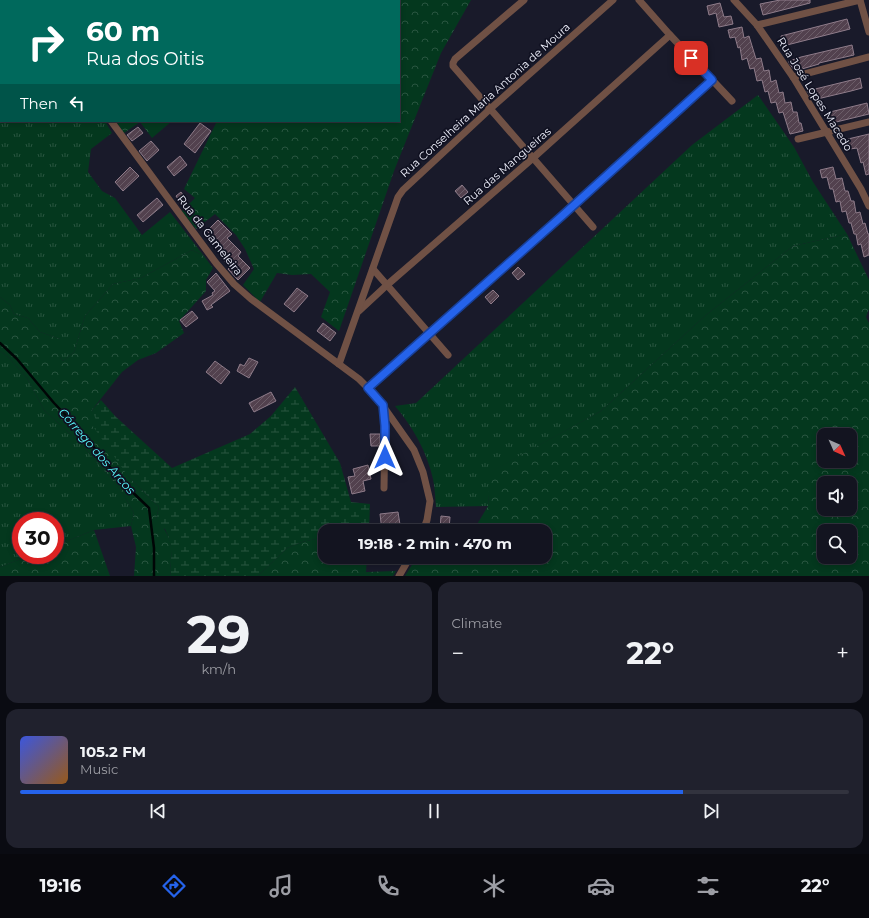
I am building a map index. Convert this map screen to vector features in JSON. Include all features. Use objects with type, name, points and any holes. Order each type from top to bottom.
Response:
[{"type":"street","points":[[524,0],[455,59],[453,65],[455,70],[593,227]]},
{"type":"street","name":"Rua Conselheira Maria Antonia de Moura","points":[[339,364],[398,197],[403,190],[490,109],[613,0]]},
{"type":"street","points":[[639,0],[732,101]]},
{"type":"street","name":"Rua José Lopes Macedo","points":[[734,0],[757,25],[793,77],[861,189],[869,206]]},
{"type":"street","points":[[757,25],[860,0],[869,32]]},
{"type":"street","name":"Rua das Mangueiras","points":[[358,313],[387,285],[533,158],[670,35]]},
{"type":"street","points":[[793,77],[869,57]]},
{"type":"street","points":[[368,388],[712,80]]},
{"type":"street","name":"Rua da Gameleira","points":[[112,122],[216,263],[234,284],[251,299],[339,364],[368,388],[383,405],[414,450],[423,472],[430,501],[426,524]]},
{"type":"street","points":[[798,139],[869,122]]},
{"type":"street","points":[[373,269],[448,355]]},
{"type":"street","points":[[383,405],[385,426],[384,488]]},
{"type":"street","points":[[399,576],[406,564]]},
{"type":"green space","points":[[400,0],[471,0],[441,53],[394,171],[339,331],[321,317],[330,292],[311,274],[292,275],[277,273],[260,302],[243,285],[254,269],[245,249],[236,235],[215,214],[196,229],[182,211],[195,198],[184,189],[217,122],[400,122]]},
{"type":"green space","points":[[758,95],[794,147],[813,182],[847,234],[793,246],[706,315],[601,411],[491,472],[488,506],[436,507],[434,482],[427,459],[408,422],[395,406],[416,403],[692,145]]},
{"type":"green space","points":[[0,122],[106,122],[112,133],[91,149],[88,172],[102,191],[115,198],[142,235],[170,212],[204,256],[192,250],[141,278],[113,284],[85,316],[74,352],[63,361],[60,357],[60,339],[40,332],[28,318],[14,314],[10,305],[0,297]]},
{"type":"green space","points":[[117,122],[140,122],[124,133]]},
{"type":"green space","points":[[140,122],[171,122],[152,138]]},
{"type":"green space","points":[[847,234],[869,280],[869,309],[866,317],[869,323],[869,576],[405,576],[412,564],[552,564],[552,524],[477,524],[488,506],[490,472],[601,411],[706,315],[793,246]]},
{"type":"green space","points":[[192,250],[204,256],[213,268],[206,280],[206,291],[179,321],[184,333],[156,353],[138,360],[122,372],[92,410],[128,476],[159,507],[156,519],[164,528],[169,538],[171,548],[171,576],[134,576],[136,547],[131,526],[134,513],[120,489],[79,442],[44,410],[27,378],[8,357],[0,351],[0,297],[10,305],[14,314],[28,318],[40,332],[60,339],[60,357],[63,361],[74,352],[85,316],[113,284],[141,278]]},
{"type":"green space","points":[[0,351],[8,357],[27,378],[44,410],[79,442],[120,489],[134,513],[131,526],[94,530],[64,542],[64,512],[12,512],[12,562],[0,567]]},
{"type":"green space","points":[[295,387],[340,463],[351,502],[370,504],[369,524],[318,524],[318,539],[302,542],[287,548],[258,576],[171,576],[171,552],[169,540],[165,529],[158,527],[156,519],[159,507],[128,476],[92,425],[96,420],[92,410],[101,400],[115,416],[172,468],[250,434],[271,416]]},
{"type":"green space","points":[[94,530],[110,576],[0,576],[0,567],[12,562],[12,564],[64,564],[64,542]]},
{"type":"green space","points":[[318,539],[318,564],[367,564],[366,572],[396,571],[393,576],[258,576],[287,548],[302,542]]},
{"type":"building","points":[[780,0],[810,0],[810,3],[763,15],[760,4]]},
{"type":"building","points":[[720,3],[724,17],[731,16],[733,24],[719,27],[716,13],[709,15],[707,6]]},
{"type":"building","points":[[847,19],[850,29],[783,46],[781,36]]},
{"type":"building","points":[[742,27],[744,38],[749,36],[756,59],[761,58],[764,71],[769,70],[771,82],[776,80],[779,93],[783,92],[785,103],[791,102],[793,112],[797,112],[799,123],[801,123],[803,131],[790,134],[783,112],[779,113],[776,102],[771,103],[768,91],[765,92],[762,80],[757,81],[754,68],[750,69],[747,58],[742,60],[740,47],[738,48],[735,37],[730,38],[728,30]]},
{"type":"building","points":[[852,45],[854,55],[819,63],[795,71],[789,63],[789,61],[801,57]]},
{"type":"building","points":[[860,78],[862,88],[851,91],[813,100],[807,91]]},
{"type":"building","points":[[867,103],[869,114],[828,124],[826,113]]},
{"type":"building","points":[[200,123],[211,131],[195,153],[184,144]]},
{"type":"building","points":[[138,127],[143,133],[132,141],[127,135]]},
{"type":"building","points":[[869,134],[869,174],[866,175],[863,162],[861,163],[857,148],[850,149],[848,139]]},
{"type":"building","points":[[151,141],[159,150],[147,161],[139,151]]},
{"type":"building","points":[[180,156],[187,165],[174,176],[167,167]]},
{"type":"building","points":[[130,167],[139,176],[123,191],[115,182]]},
{"type":"building","points":[[833,167],[836,179],[842,178],[845,191],[848,191],[851,201],[854,201],[856,213],[860,212],[863,224],[865,223],[869,234],[869,255],[864,257],[861,244],[858,245],[856,234],[854,234],[851,223],[849,223],[846,211],[842,212],[840,201],[836,202],[833,189],[830,189],[827,177],[822,178],[820,170]]},
{"type":"building","points":[[462,185],[468,192],[461,198],[455,191]]},
{"type":"building","points":[[181,192],[187,201],[182,205],[176,196]]},
{"type":"building","points":[[157,198],[163,205],[143,222],[137,215]]},
{"type":"building","points":[[218,220],[232,234],[227,238],[241,252],[238,256],[250,268],[238,280],[228,269],[230,267],[221,257],[226,251],[207,231]]},
{"type":"building","points":[[518,267],[525,274],[518,280],[512,273]]},
{"type":"building","points":[[216,273],[230,291],[211,305],[213,307],[207,310],[202,301],[213,295],[212,293],[215,291],[207,282]]},
{"type":"building","points":[[297,288],[308,296],[294,312],[284,304]]},
{"type":"building","points":[[493,290],[499,296],[491,304],[485,297]]},
{"type":"building","points":[[192,311],[198,318],[186,327],[180,320]]},
{"type":"building","points":[[323,323],[336,333],[330,341],[317,331]]},
{"type":"building","points":[[249,358],[258,362],[249,378],[237,371],[240,364],[244,366]]},
{"type":"building","points":[[215,361],[230,372],[221,384],[206,372]]},
{"type":"building","points":[[271,392],[276,401],[254,412],[249,403]]},
{"type":"building","points":[[370,434],[380,434],[380,446],[371,446]]},
{"type":"building","points":[[368,465],[371,479],[363,481],[365,491],[352,494],[348,477],[355,476],[353,469]]},
{"type":"building","points":[[398,512],[400,524],[381,524],[380,514]]},
{"type":"building","points":[[441,516],[450,517],[449,524],[440,524]]},
{"type":"waterway","name":"Córrego dos Arcos","points":[[0,343],[17,359],[54,403],[78,428],[123,483],[149,508],[154,548],[154,576]]},
{"type":"route","points":[[385,457],[383,405],[368,388],[712,80],[691,58]]}]
